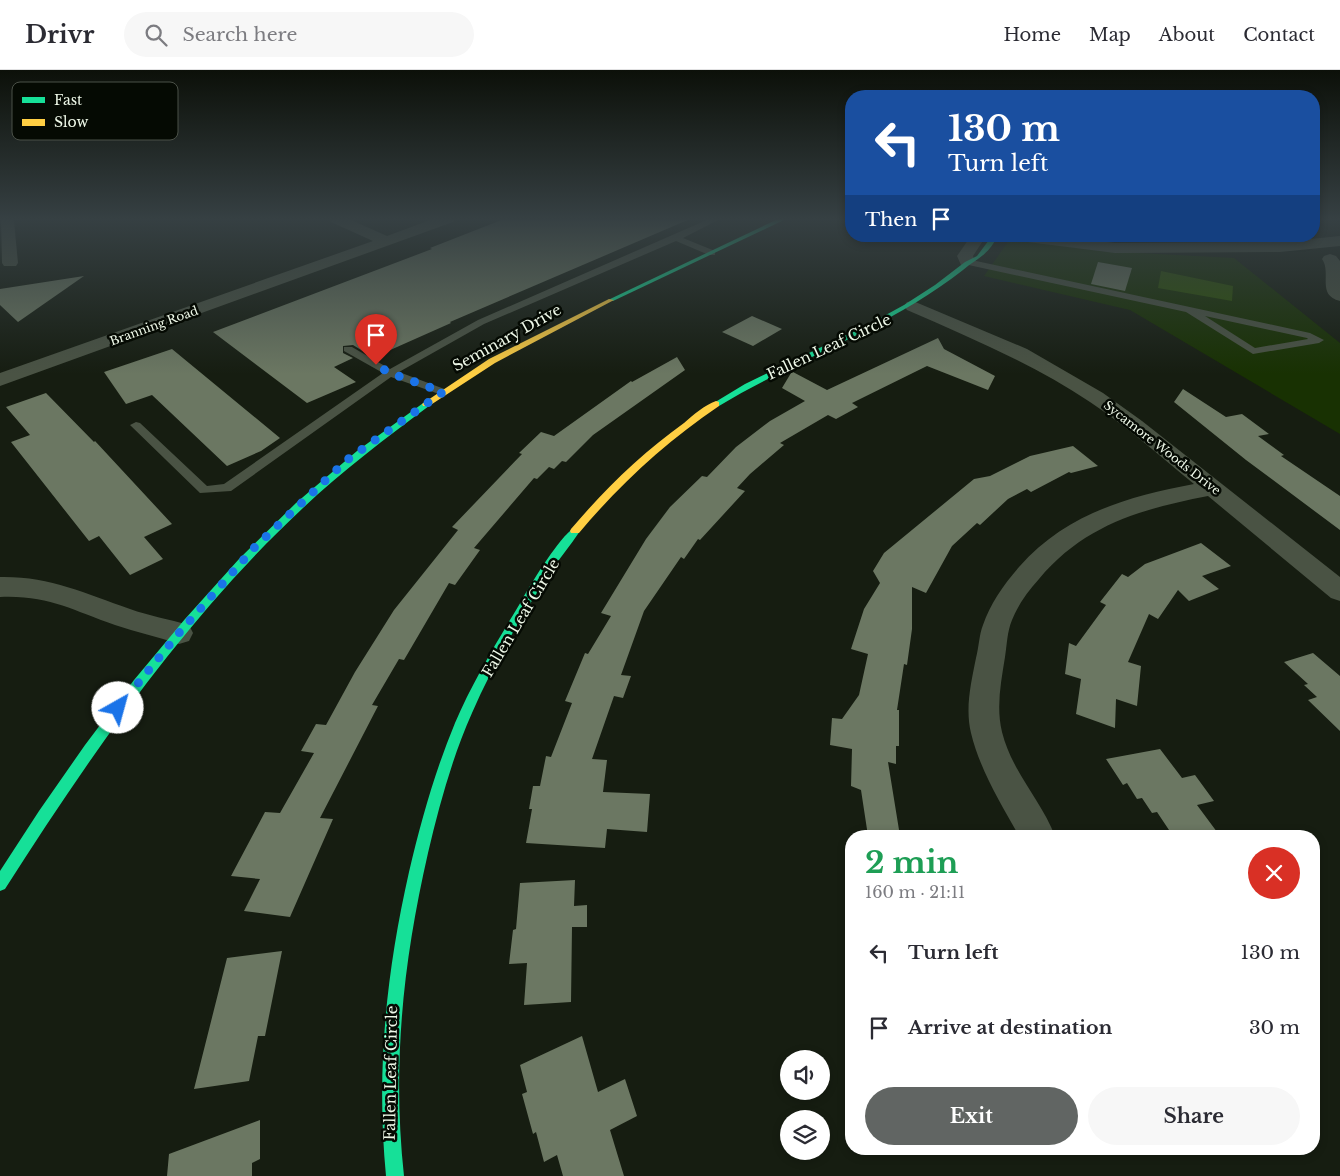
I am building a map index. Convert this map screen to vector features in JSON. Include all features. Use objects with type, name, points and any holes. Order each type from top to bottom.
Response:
[{"type":"street","name":"Branning Road","points":[[0,380],[304,271]]},
{"type":"street","name":"Seminary Drive","points":[[0,884],[38,821],[97,735],[179,633],[254,548],[347,460],[443,392],[543,333],[675,271]]},
{"type":"street","name":"Fallen Leaf Circle","points":[[395,1176],[391,1151],[388,1057],[392,994],[420,855],[438,787],[458,733],[502,643],[536,585],[577,528],[603,498],[645,456],[690,421],[774,370],[850,338],[913,306],[961,271]]},
{"type":"street","points":[[1334,271],[1333,287],[1340,296]]},
{"type":"street","name":"Sycamore Woods Drive","points":[[913,306],[980,334],[1057,373],[1135,425],[1340,591]]},
{"type":"street","points":[[1035,830],[998,764],[987,732],[984,693],[997,625],[1014,592],[1036,563],[1058,542],[1092,522],[1129,506],[1153,499],[1212,488]]},
{"type":"street","points":[[0,587],[21,586],[54,591],[121,617],[179,633]]},
{"type":"lane","points":[[136,425],[204,490],[227,488],[390,373],[481,322],[600,271]]},
{"type":"lane","points":[[1007,271],[1310,336],[1319,340],[1253,351],[1189,310]]},
{"type":"lane","points":[[348,349],[390,373],[443,392]]},
{"type":"shaded area","points":[[988,271],[1250,271],[1340,343],[1340,434],[1130,310],[984,276]]},
{"type":"shaded area","points":[[1161,271],[1233,286],[1232,301],[1158,288]]},
{"type":"building","points":[[375,271],[570,271],[388,351],[381,347],[366,353],[353,345],[343,346],[343,353],[353,358],[334,367],[356,382],[307,403],[213,332]]},
{"type":"building","points":[[1095,271],[1131,271],[1125,291],[1091,284]]},
{"type":"building","points":[[84,276],[18,322],[0,305],[0,289]]},
{"type":"building","points":[[752,316],[782,329],[753,346],[722,332]]},
{"type":"building","points":[[938,338],[944,349],[995,376],[988,390],[927,366],[852,403],[858,407],[836,419],[828,415],[780,443],[784,445],[750,474],[737,488],[745,491],[700,540],[698,539],[684,559],[681,557],[644,611],[621,675],[631,676],[623,698],[614,696],[592,759],[607,760],[603,792],[650,794],[647,832],[607,829],[605,848],[526,843],[532,809],[529,809],[533,786],[540,786],[546,756],[551,757],[572,703],[565,701],[585,653],[588,654],[611,616],[601,613],[646,539],[670,507],[702,476],[707,477],[736,447],[770,421],[805,401],[782,388],[791,373],[793,372],[827,390]]},
{"type":"building","points":[[172,349],[280,438],[261,451],[227,466],[152,395],[126,404],[104,372]]},
{"type":"building","points":[[677,357],[685,370],[593,435],[566,462],[562,461],[554,469],[549,467],[537,479],[534,478],[474,548],[480,550],[455,585],[449,583],[404,660],[399,659],[372,705],[378,706],[320,818],[333,819],[290,917],[244,911],[260,879],[231,876],[265,812],[280,813],[314,753],[301,751],[316,724],[326,725],[355,672],[394,610],[458,530],[452,527],[522,454],[519,453],[541,432],[554,436],[631,381]]},
{"type":"building","points":[[1183,389],[1226,417],[1242,414],[1269,434],[1258,436],[1284,455],[1281,456],[1340,496],[1340,530],[1246,460],[1174,402]]},
{"type":"building","points":[[46,393],[95,441],[172,524],[144,537],[163,559],[130,575],[99,536],[89,541],[11,442],[30,435],[6,407]]},
{"type":"building","points":[[1073,446],[1098,466],[1069,472],[1031,492],[1027,489],[1008,499],[980,525],[977,523],[952,546],[926,593],[912,587],[912,629],[907,665],[904,664],[897,710],[899,710],[899,746],[896,746],[896,764],[888,762],[899,830],[867,830],[861,790],[851,786],[852,749],[830,745],[832,718],[842,719],[859,695],[868,654],[851,649],[864,609],[880,583],[873,571],[884,553],[974,479],[990,476],[1030,456]]},
{"type":"building","points":[[1201,543],[1231,566],[1202,576],[1219,589],[1189,601],[1178,590],[1158,619],[1149,614],[1128,662],[1141,666],[1137,706],[1116,699],[1115,728],[1076,714],[1081,679],[1065,674],[1069,643],[1076,646],[1106,605],[1100,602],[1122,574],[1128,577],[1145,564]]},
{"type":"building","points":[[1313,653],[1340,676],[1340,731],[1308,700],[1317,697],[1304,685],[1308,684],[1284,662]]},
{"type":"building","points":[[1160,749],[1182,778],[1195,775],[1214,801],[1197,805],[1216,830],[1169,830],[1157,812],[1152,813],[1142,798],[1137,799],[1127,783],[1123,785],[1106,759]]},
{"type":"building","points":[[575,880],[574,906],[587,905],[587,927],[572,927],[571,1002],[524,1005],[527,963],[509,964],[513,930],[516,929],[520,883]]},
{"type":"building","points":[[282,951],[265,1036],[258,1036],[249,1081],[194,1089],[227,958]]},
{"type":"building","points":[[582,1036],[598,1092],[625,1079],[637,1116],[610,1130],[624,1176],[563,1176],[557,1155],[544,1162],[536,1132],[533,1134],[522,1094],[527,1092],[520,1065]]},
{"type":"building","points":[[260,1120],[260,1159],[252,1163],[252,1176],[167,1176],[169,1154]]},
{"type":"traffic: fast","points":[[611,300],[673,271]]},
{"type":"traffic: fast","points":[[716,404],[747,385],[844,339],[907,306],[937,287],[957,271]]},
{"type":"traffic: fast","points":[[0,884],[44,815],[138,684],[242,562],[299,506],[360,453],[426,404]]},
{"type":"traffic: fast","points":[[395,1176],[389,1096],[392,1017],[410,900],[431,814],[450,752],[472,699],[529,597],[555,557],[575,531]]},
{"type":"traffic: slow","points":[[426,404],[492,361],[611,300]]},
{"type":"traffic: slow","points":[[575,531],[623,478],[658,446],[716,404]]},
{"type":"route","points":[[118,708],[149,668],[254,548],[347,460],[398,422],[443,392],[390,373],[376,365]]}]
